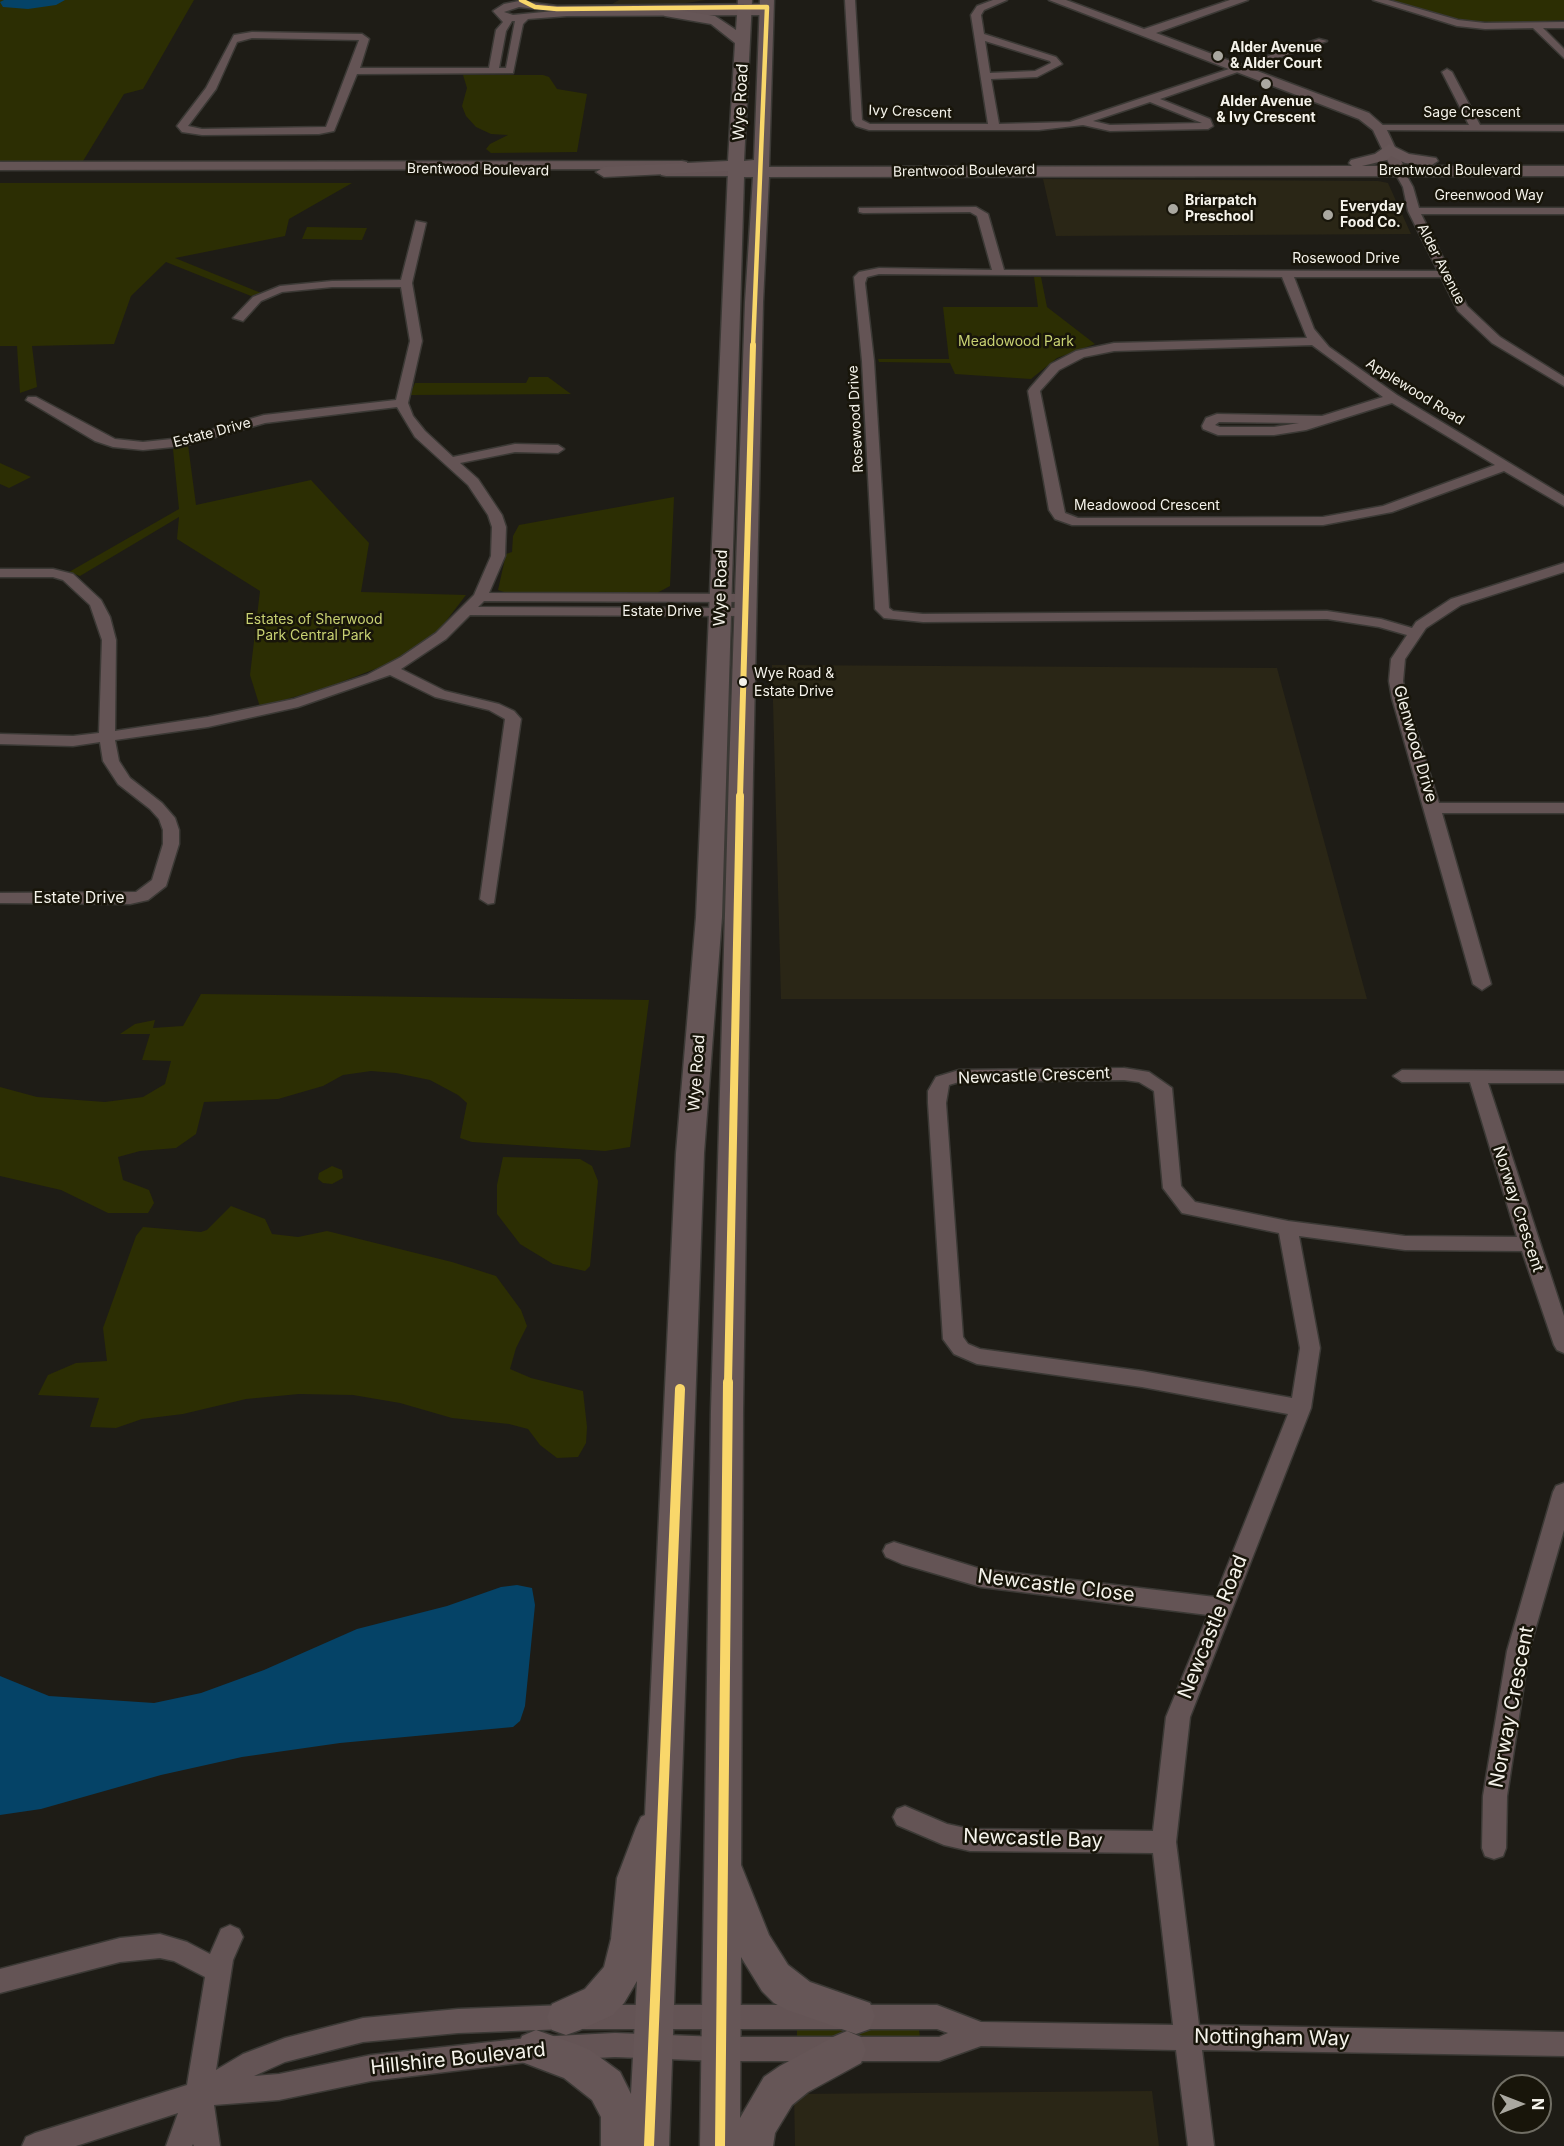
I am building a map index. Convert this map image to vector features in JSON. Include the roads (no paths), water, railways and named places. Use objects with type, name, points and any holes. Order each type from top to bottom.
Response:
[{"type":"main road","points":[[688,8],[721,0]]},
{"type":"main road","name":"Wye Road","points":[[745,6],[737,168],[747,201]]},
{"type":"main road","name":"Wye Road","points":[[720,2146],[733,605],[731,264],[747,201],[761,168],[767,6]]},
{"type":"main road","points":[[665,12],[715,20],[744,43]]},
{"type":"main road","points":[[685,165],[722,153],[739,132]]},
{"type":"main road","points":[[763,132],[776,149]]},
{"type":"main road","points":[[791,155],[830,159],[1006,163]]},
{"type":"main road","points":[[1357,167],[1381,157],[1395,161],[1413,160],[1465,167]]},
{"type":"main road","name":"Brentwood Boulevard","points":[[761,168],[838,172],[1357,167],[1395,161],[1465,167],[1564,171]]},
{"type":"main road","name":"Brentwood Boulevard","points":[[737,168],[1006,163],[1357,167]]},
{"type":"main road","name":"Brentwood Boulevard","points":[[1465,167],[1564,164]]},
{"type":"main road","points":[[1357,167],[1408,187],[1418,177],[1465,167]]},
{"type":"main road","points":[[604,172],[737,168]]},
{"type":"main road","points":[[664,172],[720,183],[747,201],[791,178],[838,172]]},
{"type":"main road","name":"Wye Road","points":[[649,2146],[689,1176],[733,605]]},
{"type":"main road","points":[[566,2017],[599,2002],[621,1974],[630,1939],[635,1878],[662,1807]]},
{"type":"main road","points":[[723,1864],[754,1945],[775,1978],[788,1990],[851,2033],[778,2091],[756,2128],[753,2146]]},
{"type":"main road","points":[[536,2049],[576,2063],[606,2086],[621,2115],[621,2146]]},
{"type":"street","name":"Ivy Crescent","points":[[850,0],[857,120],[860,124],[884,127],[1050,127],[1084,122],[1322,41]]},
{"type":"street","points":[[994,128],[977,10],[1002,0]]},
{"type":"street","points":[[1055,0],[1358,114],[1379,128]]},
{"type":"street","points":[[1146,33],[1242,0]]},
{"type":"street","points":[[1378,0],[1457,23],[1537,27],[1564,25]]},
{"type":"street","points":[[493,71],[507,8],[665,12],[745,6]]},
{"type":"street","points":[[529,9],[767,6]]},
{"type":"street","points":[[353,71],[510,71],[518,23],[529,9]]},
{"type":"street","points":[[1537,27],[1564,55]]},
{"type":"street","points":[[252,35],[362,37],[364,39],[353,71],[333,125],[326,131],[202,132],[186,130],[182,126],[211,89],[237,38],[252,35]]},
{"type":"street","points":[[979,36],[1053,60],[1057,64],[1037,74],[986,76]]},
{"type":"street","points":[[1447,72],[1476,128]]},
{"type":"street","name":"Ivy Crescent","points":[[1084,122],[1110,128],[1208,126],[1206,121],[1152,99]]},
{"type":"street","name":"Sage Crescent","points":[[1379,128],[1564,128]]},
{"type":"street","name":"Alder Avenue","points":[[1379,128],[1408,187],[1414,211],[1462,308],[1482,328],[1512,350],[1564,382]]},
{"type":"street","name":"Brentwood Boulevard","points":[[0,166],[685,165],[737,168]]},
{"type":"street","name":"Brentwood Boulevard","points":[[363,166],[604,172],[664,172],[737,168]]},
{"type":"street","points":[[863,210],[972,209],[982,214],[999,273]]},
{"type":"street","name":"Greenwood Way","points":[[1414,211],[1564,211]]},
{"type":"street","points":[[0,739],[73,741],[208,722],[277,708],[350,686],[390,669],[441,636],[469,611],[480,597],[498,555],[499,527],[488,501],[473,482],[420,434],[407,416],[402,403],[416,341],[406,284],[420,223]]},
{"type":"street","name":"Rosewood Drive","points":[[1415,633],[1381,623],[1327,615],[923,618],[901,618],[889,615],[882,609],[868,361],[860,277],[879,271],[1445,274]]},
{"type":"street","points":[[1287,274],[1315,341]]},
{"type":"street","points":[[239,318],[257,299],[280,289],[332,284],[406,284]]},
{"type":"street","name":"Applewood Road","points":[[1315,341],[1393,398],[1564,502]]},
{"type":"street","name":"Meadowood Crescent","points":[[1315,341],[1114,347],[1080,354],[1055,367],[1034,390],[1056,510],[1060,516],[1077,522],[1312,521],[1345,518],[1387,509],[1505,466]]},
{"type":"street","points":[[1321,420],[1217,418],[1210,421],[1209,426],[1218,431],[1274,431],[1301,427],[1393,398]]},
{"type":"street","name":"Estate Drive","points":[[32,400],[100,438],[113,443],[143,446],[183,442],[264,419],[402,403]]},
{"type":"street","points":[[450,461],[515,448],[558,449]]},
{"type":"street","name":"Glenwood Drive","points":[[1482,984],[1433,808],[1399,698],[1396,681],[1398,659],[1421,624],[1456,602],[1564,567]]},
{"type":"street","name":"Estate Drive","points":[[0,573],[42,573],[68,577],[82,587],[96,603],[103,617],[109,640],[108,736],[111,761],[116,773],[167,818],[171,844],[160,882],[149,893],[130,899],[0,898]]},
{"type":"street","name":"Estate Drive","points":[[480,597],[733,605]]},
{"type":"street","name":"Estate Drive","points":[[469,611],[733,605]]},
{"type":"street","points":[[390,669],[440,694],[503,710],[513,719],[488,899]]},
{"type":"street","points":[[1433,808],[1564,808]]},
{"type":"street","name":"Newcastle Crescent","points":[[1302,1408],[1142,1378],[977,1356],[961,1349],[953,1339],[952,1328],[937,1091],[942,1081],[959,1076],[1124,1074],[1143,1076],[1163,1088],[1172,1188],[1189,1208],[1288,1228],[1405,1243],[1529,1244]]},
{"type":"street","points":[[1402,1076],[1564,1077]]},
{"type":"street","name":"Norway Crescent","points":[[1477,1077],[1529,1244],[1564,1342]]},
{"type":"street","name":"Newcastle Road","points":[[1201,2146],[1164,1842],[1178,1717],[1302,1408],[1310,1348],[1288,1228]]},
{"type":"street","name":"Norway Crescent","points":[[1494,1848],[1495,1796],[1518,1651],[1559,1536],[1564,1492]]},
{"type":"street","name":"Newcastle Close","points":[[894,1551],[910,1558],[981,1578],[1221,1607]]},
{"type":"street","name":"Newcastle Bay","points":[[905,1817],[944,1834],[970,1840],[1164,1842]]},
{"type":"street","points":[[179,2146],[200,2094],[218,1971],[223,1948],[230,1937]]},
{"type":"street","points":[[0,1981],[120,1950],[160,1946],[178,1950],[218,1971]]},
{"type":"street","name":"Hillshire Boulevard","points":[[200,2094],[252,2063],[296,2047],[363,2030],[458,2021],[566,2017],[654,2019]]},
{"type":"street","name":"Nottingham Way","points":[[720,2033],[851,2033],[937,2017],[981,2034]]},
{"type":"street","name":"Nottingham Way","points":[[654,2019],[720,2033],[851,2033],[939,2049],[981,2034],[1564,2044]]},
{"type":"street","name":"Hillshire Boulevard","points":[[34,2146],[200,2094],[279,2087],[370,2068],[536,2049],[615,2045],[653,2047],[720,2033]]},
{"type":"street","points":[[200,2094],[207,2146]]},
{"type":"water","points":[[4,0],[65,0],[56,5],[28,9],[3,7],[0,2]]},
{"type":"water","points":[[517,1585],[532,1588],[535,1605],[525,1706],[520,1721],[513,1727],[340,1743],[242,1757],[161,1775],[41,1809],[0,1815],[0,1676],[49,1696],[154,1703],[201,1693],[264,1670],[357,1629],[447,1606],[501,1587]]},
{"type":"place","name":"Alder Avenue & Alder Court","points":[[1218,56]]},
{"type":"place","name":"Alder Avenue & Ivy Crescent","points":[[1266,84]]},
{"type":"place","name":"Briarpatch Preschool","points":[[1173,209]]},
{"type":"place","name":"Everyday Food Co.","points":[[1328,215]]},
{"type":"place","name":"Wye Road & Estate Drive","points":[[743,682]]},
{"type":"park label","name":"Meadowood Park","points":[[1016,342]]},
{"type":"park label","name":"Estates of Sherwood Park Central Park","points":[[314,628]]}]
